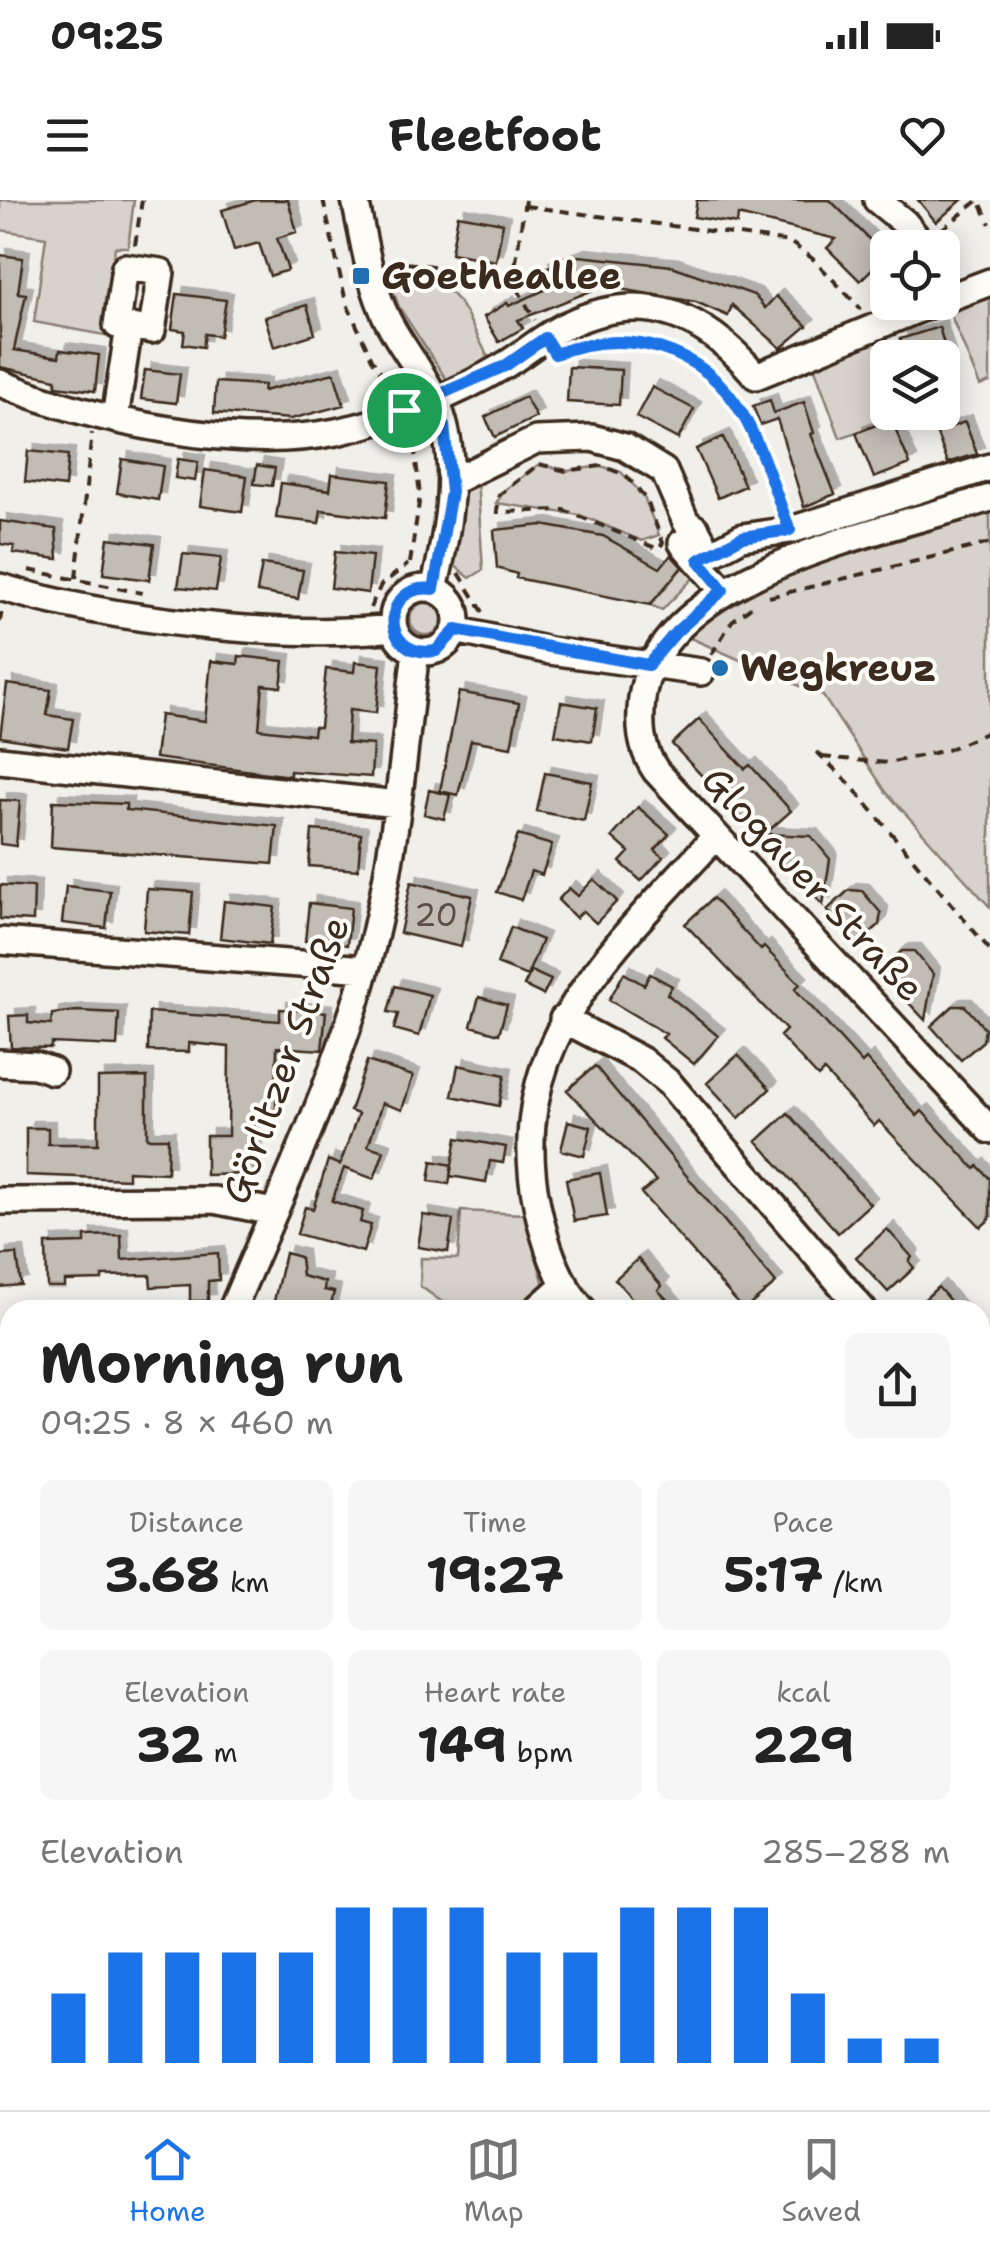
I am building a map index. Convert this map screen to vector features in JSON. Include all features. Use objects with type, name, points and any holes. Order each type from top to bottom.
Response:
[{"type":"street","points":[[355,200],[371,273],[387,318],[435,399],[444,426],[451,482],[447,530],[434,589]]},
{"type":"street","points":[[877,200],[914,230]]},
{"type":"street","points":[[105,416],[129,327],[152,330],[160,272],[132,268]]},
{"type":"street","points":[[960,290],[990,282]]},
{"type":"street","points":[[0,383],[105,416],[230,434],[291,437],[334,432],[435,399],[505,366],[545,338],[607,311],[666,312],[721,337],[756,376],[891,320]]},
{"type":"street","points":[[451,482],[536,440],[592,438],[625,448],[664,471],[686,522],[696,529],[687,547]]},
{"type":"street","points":[[687,547],[790,530],[990,467]]},
{"type":"street","points":[[648,665],[667,627],[723,590],[777,564],[990,498]]},
{"type":"street","points":[[687,547],[723,590]]},
{"type":"street","points":[[0,587],[211,623],[351,632],[394,628]]},
{"type":"street","points":[[462,611],[436,651],[416,651],[404,644],[394,628],[394,611],[401,598],[420,588],[434,589],[462,611],[648,665],[701,672]]},
{"type":"street","name":"Görlitzer Straße","points":[[236,1300],[318,1106],[366,969],[397,804],[416,651]]},
{"type":"street","name":"Glogauer Straße","points":[[648,665],[640,728],[644,750],[656,771],[990,1130]]},
{"type":"street","points":[[0,760],[397,804]]},
{"type":"street","points":[[576,1300],[565,1284],[543,1230],[534,1189],[532,1146],[537,1084],[563,1019],[605,958],[716,836]]},
{"type":"street","points":[[0,941],[366,969]]},
{"type":"street","points":[[563,1019],[641,1060],[669,1083],[854,1300]]},
{"type":"street","points":[[0,1063],[35,1065],[52,1071]]},
{"type":"street","points":[[0,1202],[214,1200],[273,1212]]},
{"type":"street","points":[[547,1300],[565,1284]]},
{"type":"path","points":[[132,268],[142,200]]},
{"type":"path","points":[[323,200],[340,283],[372,359],[404,410],[413,435],[420,496],[410,562]]},
{"type":"path","points":[[943,230],[979,200],[990,224]]},
{"type":"path","points":[[790,530],[746,420],[727,391],[696,363],[628,341],[590,344],[555,354],[514,288],[525,203],[790,242],[813,258],[877,327]]},
{"type":"path","points":[[340,283],[405,264],[514,274]]},
{"type":"path","points":[[75,580],[105,416]]},
{"type":"path","points":[[413,435],[444,426]]},
{"type":"path","points":[[539,464],[566,471],[601,466],[633,481],[687,547],[662,543],[658,550],[564,510],[498,512],[496,499],[539,464]]},
{"type":"path","points":[[701,672],[732,621],[762,598],[990,543]]},
{"type":"path","points":[[21,568],[159,596]]},
{"type":"path","points":[[990,731],[946,750],[888,763],[820,755],[990,950]]},
{"type":"shaded area","points":[[0,200],[134,200],[128,247],[115,247],[105,335],[34,322],[46,237],[0,230]]},
{"type":"shaded area","points":[[388,277],[416,277],[446,289],[465,311],[491,362],[448,382],[399,307]]},
{"type":"shaded area","points":[[990,295],[990,382],[980,386],[953,320],[960,320],[960,307]]},
{"type":"shaded area","points":[[870,344],[870,427],[840,438],[814,366]]},
{"type":"shaded area","points":[[539,464],[567,471],[601,466],[621,472],[643,495],[659,535],[642,541],[580,515],[496,503],[506,489]]},
{"type":"shaded area","points":[[477,478],[483,570],[470,578],[454,565],[465,482]]},
{"type":"shaded area","points":[[990,513],[990,907],[886,792],[823,696],[688,637],[712,613],[760,581]]},
{"type":"shaded area","points":[[677,549],[699,572],[662,610],[650,605],[683,566],[672,555]]},
{"type":"shaded area","points":[[426,603],[437,608],[442,619],[437,630],[426,635],[415,630],[410,619],[415,608]]},
{"type":"shaded area","points":[[461,1211],[525,1214],[545,1289],[533,1300],[439,1300],[420,1286],[421,1258],[458,1259]]},
{"type":"building","points":[[256,200],[288,200],[297,232],[277,238],[288,270],[270,276],[259,243],[234,250],[222,210]]},
{"type":"building","points":[[697,200],[830,200],[870,240],[870,271],[860,281],[827,248],[836,239],[738,215],[737,224],[694,217]]},
{"type":"building","points":[[918,200],[962,200],[936,222]]},
{"type":"building","points":[[458,215],[503,223],[496,261],[451,253]]},
{"type":"building","points":[[0,255],[23,258],[18,293],[26,294],[14,350],[59,357],[60,350],[99,355],[95,391],[56,386],[56,379],[0,367]]},
{"type":"building","points":[[579,256],[672,266],[754,295],[765,308],[776,296],[807,326],[781,348],[732,305],[728,316],[696,302],[603,286],[518,320],[523,328],[499,342],[484,317],[507,303],[509,306],[549,288],[542,269]]},
{"type":"building","points":[[177,294],[226,300],[220,336],[205,334],[203,347],[183,344],[185,331],[172,329]]},
{"type":"building","points":[[307,305],[315,334],[274,347],[265,317]]},
{"type":"building","points":[[939,327],[943,340],[900,340]]},
{"type":"building","points":[[569,367],[621,370],[619,405],[567,402]]},
{"type":"building","points":[[145,370],[180,374],[176,403],[141,399]]},
{"type":"building","points":[[334,373],[344,405],[291,419],[214,413],[216,382],[264,385],[263,391]]},
{"type":"building","points":[[652,387],[694,409],[678,439],[636,417]]},
{"type":"building","points":[[525,397],[536,417],[495,437],[485,417]]},
{"type":"building","points":[[770,400],[774,413],[804,402],[814,433],[811,434],[835,494],[804,507],[777,419],[760,425],[753,406]]},
{"type":"building","points":[[965,422],[977,454],[948,463],[936,432],[960,430],[960,424]]},
{"type":"building","points":[[870,427],[896,430],[910,464],[874,478],[856,433]]},
{"type":"building","points":[[723,437],[745,486],[718,498],[696,449]]},
{"type":"building","points":[[28,451],[68,455],[65,487],[25,482]]},
{"type":"building","points":[[122,459],[163,466],[158,500],[117,493]]},
{"type":"building","points":[[178,459],[198,462],[195,481],[175,478]]},
{"type":"building","points":[[257,465],[275,468],[272,486],[254,484]]},
{"type":"building","points":[[205,470],[247,476],[242,512],[200,506]]},
{"type":"building","points":[[332,474],[389,481],[385,518],[321,510],[319,523],[276,518],[281,483],[330,490]]},
{"type":"building","points":[[0,521],[56,529],[58,559],[13,553],[14,546],[0,544]]},
{"type":"building","points":[[542,525],[603,536],[660,568],[671,555],[682,567],[650,605],[516,578],[517,574],[497,568],[494,530]]},
{"type":"building","points":[[108,538],[154,544],[149,580],[103,574]]},
{"type":"building","points":[[335,552],[372,556],[368,593],[331,588]]},
{"type":"building","points":[[183,554],[221,558],[216,591],[178,587]]},
{"type":"building","points":[[262,564],[303,570],[298,599],[257,592]]},
{"type":"building","points":[[239,656],[284,661],[281,687],[263,685],[259,729],[313,735],[314,727],[320,727],[326,669],[354,672],[355,662],[381,665],[376,713],[349,710],[347,743],[373,745],[371,777],[290,771],[290,776],[155,758],[160,715],[205,721],[211,661],[238,664]]},
{"type":"building","points":[[7,684],[51,690],[47,715],[73,719],[68,748],[0,737]]},
{"type":"building","points":[[459,692],[519,703],[511,747],[471,740],[458,795],[440,791]]},
{"type":"building","points":[[561,702],[597,708],[592,741],[555,735]]},
{"type":"building","points":[[699,719],[745,769],[750,765],[791,811],[765,834],[811,836],[830,859],[823,905],[672,744]]},
{"type":"building","points":[[545,773],[592,782],[584,821],[537,811]]},
{"type":"building","points":[[429,790],[450,795],[444,819],[424,814]]},
{"type":"building","points":[[0,800],[20,801],[16,846],[0,844]]},
{"type":"building","points":[[53,801],[126,804],[126,810],[277,826],[273,864],[51,847]]},
{"type":"building","points":[[638,807],[669,834],[655,850],[663,857],[641,881],[620,862],[629,852],[612,837]]},
{"type":"building","points":[[312,830],[361,834],[358,870],[309,866]]},
{"type":"building","points":[[518,835],[552,845],[542,875],[531,871],[521,900],[497,892]]},
{"type":"building","points":[[594,879],[617,901],[596,923],[583,911],[576,918],[558,900],[569,888],[578,896]]},
{"type":"building","points":[[411,882],[472,896],[461,947],[400,933]]},
{"type":"building","points":[[0,885],[34,887],[33,921],[0,919]]},
{"type":"building","points":[[66,886],[110,891],[106,928],[62,923]]},
{"type":"building","points":[[147,889],[193,892],[189,935],[144,931]]},
{"type":"building","points":[[849,890],[862,891],[881,913],[879,925],[858,944],[827,910]]},
{"type":"building","points":[[713,898],[761,950],[764,947],[800,984],[795,989],[862,1063],[866,1059],[917,1116],[922,1111],[975,1169],[978,1166],[990,1179],[990,1219],[981,1227],[879,1121],[874,1126],[824,1071],[818,1077],[780,1036],[786,1030],[685,924]]},
{"type":"building","points":[[224,901],[275,907],[270,944],[220,938]]},
{"type":"building","points":[[309,903],[351,908],[347,945],[305,941]]},
{"type":"building","points":[[511,927],[542,940],[527,976],[497,964]]},
{"type":"building","points":[[902,951],[914,951],[933,974],[925,1020],[879,971]]},
{"type":"building","points":[[531,971],[551,980],[543,995],[524,986]]},
{"type":"building","points":[[624,973],[644,985],[650,974],[672,986],[667,994],[718,1036],[694,1064],[662,1038],[666,1034],[609,1000]]},
{"type":"building","points":[[395,986],[430,995],[419,1036],[394,1029],[398,1014],[388,1012]]},
{"type":"building","points":[[479,997],[507,1005],[499,1034],[471,1026]]},
{"type":"building","points":[[953,1006],[965,1006],[985,1029],[983,1041],[961,1060],[931,1026]]},
{"type":"building","points":[[280,1009],[326,1012],[322,1050],[277,1047],[276,1110],[254,1110],[255,1174],[206,1175],[206,1136],[228,1136],[229,1047],[189,1043],[189,1052],[148,1051],[149,1012],[280,1021]]},
{"type":"building","points":[[119,1013],[117,1046],[51,1043],[51,1048],[11,1047],[9,1016],[28,1015],[28,1023],[51,1025],[52,1014]]},
{"type":"building","points":[[738,1055],[770,1089],[739,1118],[707,1083]]},
{"type":"building","points":[[367,1061],[413,1076],[402,1110],[382,1103],[368,1146],[384,1151],[374,1179],[344,1168],[332,1201],[363,1211],[360,1222],[371,1225],[363,1252],[297,1234],[305,1207],[313,1209],[328,1160],[340,1165],[358,1114],[350,1111]]},
{"type":"building","points":[[458,1065],[505,1075],[499,1106],[452,1096]]},
{"type":"building","points":[[595,1066],[776,1283],[756,1300],[735,1300],[641,1193],[656,1181],[567,1090]]},
{"type":"building","points":[[147,1077],[147,1138],[168,1138],[167,1173],[128,1171],[128,1179],[26,1175],[26,1128],[48,1128],[48,1144],[98,1144],[98,1078]]},
{"type":"building","points":[[788,1113],[870,1204],[838,1233],[757,1141]]},
{"type":"building","points":[[568,1121],[591,1127],[584,1156],[561,1150]]},
{"type":"building","points":[[457,1138],[506,1147],[503,1163],[490,1161],[486,1182],[450,1176]]},
{"type":"building","points":[[432,1161],[452,1165],[449,1184],[429,1181]]},
{"type":"building","points":[[600,1173],[607,1216],[574,1221],[566,1179]]},
{"type":"building","points":[[423,1215],[453,1220],[448,1252],[418,1247]]},
{"type":"building","points":[[887,1229],[912,1257],[909,1261],[914,1268],[888,1292],[856,1257]]},
{"type":"building","points":[[121,1235],[122,1260],[218,1253],[219,1280],[208,1281],[208,1300],[190,1300],[190,1285],[151,1287],[150,1275],[102,1276],[102,1280],[65,1281],[65,1287],[47,1287],[46,1244],[85,1243],[85,1236]]},
{"type":"building","points":[[285,1253],[300,1257],[302,1276],[325,1282],[324,1290],[334,1292],[332,1300],[274,1300]]},
{"type":"building","points":[[17,1254],[21,1285],[0,1287],[0,1255]]},
{"type":"building","points":[[638,1259],[662,1286],[658,1290],[668,1300],[633,1300],[615,1279]]},
{"type":"building","points":[[938,1287],[949,1300],[924,1300]]},
{"type":"place","name":"Goetheallee","points":[[361,276]]},
{"type":"place","name":"Wegkreuz","points":[[720,668]]},
{"type":"route","points":[[545,338],[555,354],[609,340],[660,348],[696,363],[727,391],[746,420],[790,530],[742,537],[699,560],[723,590],[676,632],[648,665],[456,630],[452,639],[436,651],[416,651],[399,639],[393,626],[394,611],[406,594],[420,588],[434,589],[447,530],[450,471],[444,426],[413,435],[404,410],[505,366],[545,338]]}]
